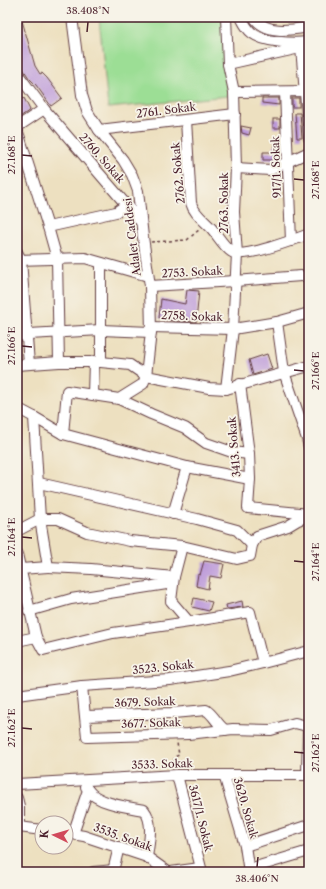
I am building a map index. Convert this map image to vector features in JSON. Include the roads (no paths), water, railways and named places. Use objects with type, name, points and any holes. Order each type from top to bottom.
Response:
[{"type":"street","name":"Adalet Caddesi","points":[[72,17],[82,94],[87,111],[99,130],[123,160],[132,175],[138,192],[149,281],[151,330],[146,376]]},
{"type":"street","name":"2763. Sokak","points":[[226,17],[228,64],[234,92],[236,168],[234,212],[237,254],[233,329],[226,389]]},
{"type":"street","points":[[241,17],[244,25],[250,32],[261,37],[297,42],[306,45]]},
{"type":"street","points":[[254,17],[260,24],[267,28],[288,30],[309,27]]},
{"type":"street","points":[[228,64],[306,45]]},
{"type":"street","points":[[306,45],[309,138]]},
{"type":"street","name":"2760. Sokak","points":[[17,73],[44,109],[141,222]]},
{"type":"street","points":[[234,92],[307,91]]},
{"type":"street","name":"917/1. Sokak","points":[[285,92],[291,241]]},
{"type":"street","points":[[44,109],[17,128],[57,259],[59,362]]},
{"type":"street","name":"2761. Sokak","points":[[99,130],[235,114]]},
{"type":"street","name":"2762. Sokak","points":[[186,120],[191,203],[193,210],[231,251],[237,254]]},
{"type":"street","points":[[236,168],[270,170],[309,152]]},
{"type":"street","points":[[48,227],[116,212],[126,204]]},
{"type":"street","points":[[237,254],[291,241],[309,234]]},
{"type":"street","points":[[18,257],[21,336],[28,364]]},
{"type":"street","name":"2753. Sokak","points":[[18,257],[57,259],[85,258],[149,281],[235,281],[301,276]]},
{"type":"street","points":[[93,395],[101,330],[101,263]]},
{"type":"street","name":"2758. Sokak","points":[[21,336],[58,332],[101,330],[233,329],[277,322],[309,313]]},
{"type":"street","points":[[277,322],[284,372],[308,442]]},
{"type":"street","points":[[17,365],[97,361],[130,365],[146,376],[209,388],[226,389],[309,366]]},
{"type":"street","points":[[119,399],[143,384],[146,376]]},
{"type":"street","name":"3413. Sokak","points":[[240,384],[249,454],[250,479],[248,508],[309,515]]},
{"type":"street","points":[[63,434],[67,391],[119,399],[185,428],[206,443],[232,452],[249,454]]},
{"type":"street","points":[[17,408],[63,434],[187,467],[250,479]]},
{"type":"street","points":[[34,417],[40,519],[48,568]]},
{"type":"street","points":[[173,514],[187,467]]},
{"type":"street","points":[[39,483],[237,530],[252,545]]},
{"type":"street","points":[[17,531],[40,519],[58,519],[86,532],[130,541],[182,546],[236,559],[250,556],[252,545],[257,536],[288,526],[309,515]]},
{"type":"street","points":[[182,546],[173,580],[170,601],[189,622]]},
{"type":"street","points":[[17,554],[21,568],[21,590],[29,611],[36,637],[43,650],[113,633],[250,612],[263,663]]},
{"type":"street","points":[[21,568],[90,569],[173,580]]},
{"type":"street","points":[[29,611],[71,599],[173,580]]},
{"type":"street","points":[[17,641],[36,637]]},
{"type":"street","name":"3523. Sokak","points":[[17,695],[82,686],[170,680],[229,671],[309,651]]},
{"type":"street","points":[[82,686],[86,716]]},
{"type":"street","name":"3679. Sokak","points":[[86,716],[173,713],[206,710],[211,714],[220,730]]},
{"type":"street","name":"3677. Sokak","points":[[86,716],[87,737],[176,734],[220,730],[271,730],[295,723],[307,726],[308,736]]},
{"type":"street","points":[[308,736],[308,775]]},
{"type":"street","name":"3533. Sokak","points":[[17,784],[177,775],[308,775]]},
{"type":"street","name":"3617/1. Sokak","points":[[177,775],[201,870]]},
{"type":"street","name":"3620. Sokak","points":[[224,775],[244,846],[249,870]]},
{"type":"street","points":[[81,781],[90,794],[104,801],[144,810],[148,815],[150,830],[148,857]]},
{"type":"street","points":[[74,822],[88,790]]},
{"type":"street","points":[[17,798],[20,806],[18,816],[19,827],[34,829]]},
{"type":"street","points":[[244,846],[309,825]]},
{"type":"street","name":"3535. Sokak","points":[[74,835],[84,836],[148,857],[170,872],[201,870]]},
{"type":"street","points":[[93,872],[115,871],[114,867],[119,847]]},
{"type":"street","points":[[249,870],[309,851]]}]
